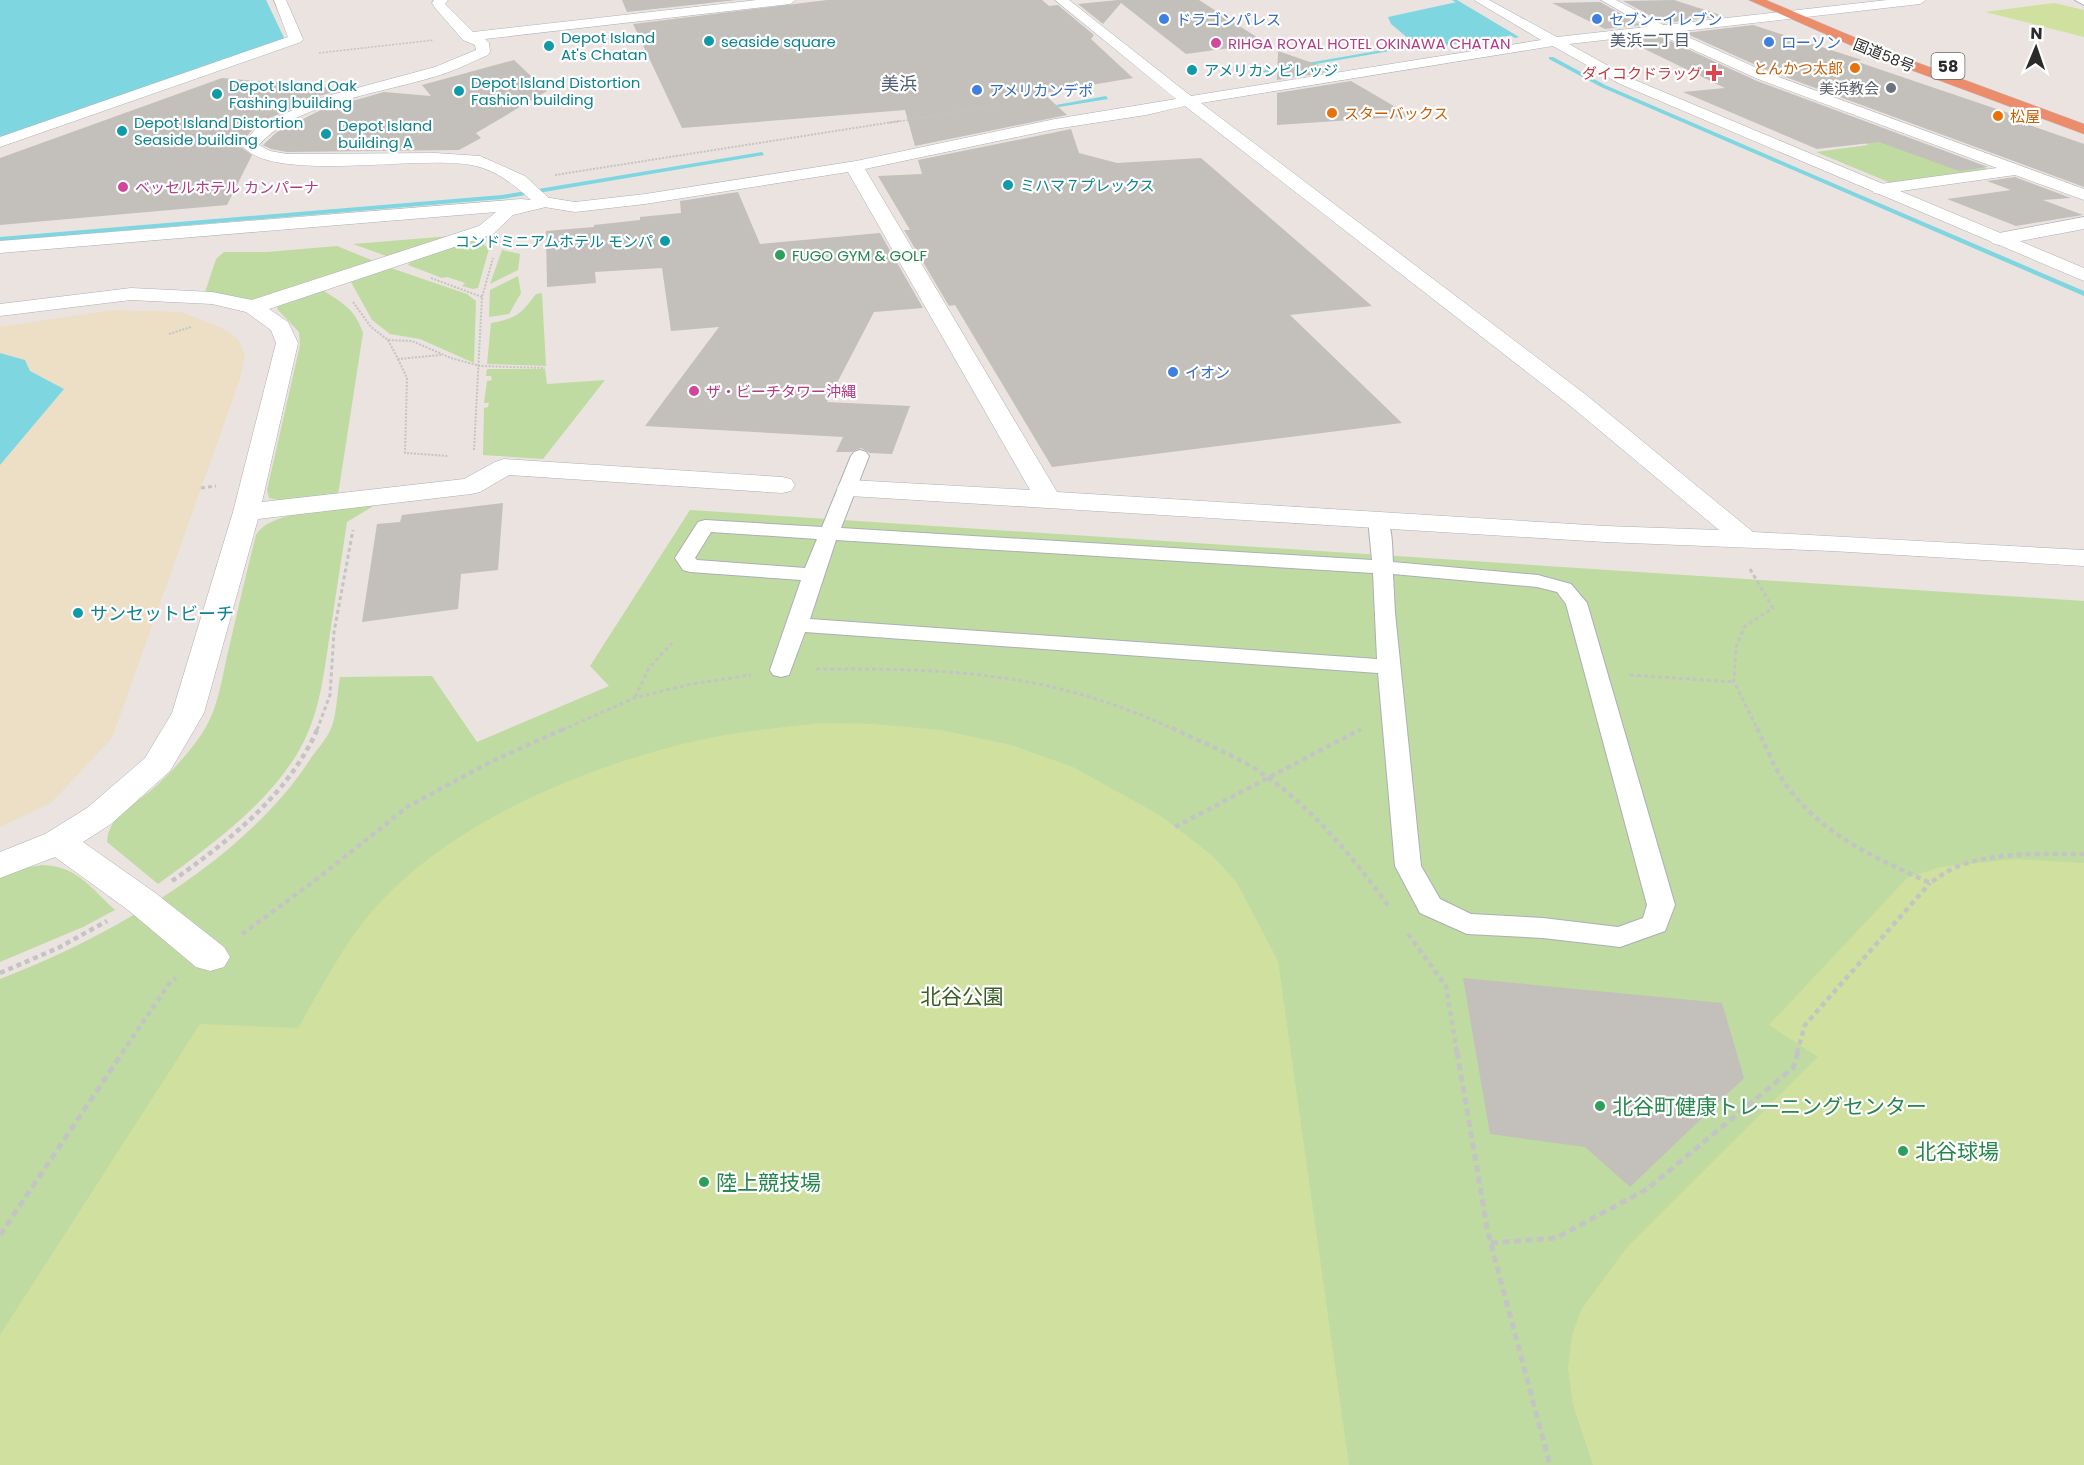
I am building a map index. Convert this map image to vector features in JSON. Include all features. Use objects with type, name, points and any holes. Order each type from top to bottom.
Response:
[{"type":"highway","name":"国道58号","points":[[1755,0],[1787,7],[1889,57],[2084,129]]},
{"type":"highway","name":"国道58号","points":[[1814,12],[1916,54],[2084,115]]},
{"type":"street","points":[[0,142],[296,39],[280,0]]},
{"type":"street","points":[[471,36],[790,0]]},
{"type":"street","points":[[1061,0],[1186,101],[1388,256],[1500,337],[1745,550]]},
{"type":"street","points":[[1480,0],[1625,81],[2084,275]]},
{"type":"street","points":[[1607,0],[1763,76],[2014,171],[2084,195]]},
{"type":"street","points":[[1847,8],[1887,0]]},
{"type":"street","points":[[0,248],[544,202],[575,207],[604,205],[856,165],[1055,124],[1146,110],[1186,101],[1553,42],[1661,28],[1787,7],[1814,12],[1920,0]]},
{"type":"street","points":[[448,1],[438,3],[471,36],[482,43],[483,52],[456,65],[325,101],[265,128],[250,145],[256,152],[270,157],[293,160],[435,158],[480,161],[519,180],[544,202]]},
{"type":"street","points":[[856,165],[857,173],[1048,499]]},
{"type":"street","points":[[1880,189],[2014,171]]},
{"type":"street","points":[[253,307],[486,230],[507,211],[544,202]]},
{"type":"street","points":[[1999,239],[2084,224]]},
{"type":"street","points":[[0,310],[131,294],[212,298],[253,307],[280,327],[287,343],[246,513],[198,682],[188,713],[175,739],[158,764],[129,792],[99,816],[58,842],[0,866]]},
{"type":"street","points":[[246,513],[471,486],[504,467],[782,485]]},
{"type":"street","points":[[850,488],[1605,534],[1745,550],[2084,558]]},
{"type":"street","points":[[58,842],[141,902],[210,957]]},
{"type":"lane","points":[[2080,0],[2084,2]]},
{"type":"lane","points":[[781,670],[813,575],[850,488],[860,456]]},
{"type":"lane","points":[[813,575],[709,569],[690,566],[685,558],[705,526],[1383,567],[1538,581],[1564,588],[1576,603],[1661,905],[1655,924],[1620,937],[1543,928],[1467,924],[1430,906],[1408,866],[1383,613],[1383,567],[1378,519]]},
{"type":"lane","points":[[797,625],[1389,667]]},
{"type":"path","points":[[519,180],[825,133]]},
{"type":"path","points":[[471,486],[480,366],[482,297],[497,246],[486,230]]},
{"type":"path","points":[[330,282],[355,303],[371,327],[388,340],[407,378],[405,453],[450,456],[474,454]]},
{"type":"path","points":[[388,340],[421,344],[442,355],[480,366],[545,368]]},
{"type":"path","points":[[398,359],[442,355]]},
{"type":"path","points":[[0,973],[75,939],[141,902],[201,861],[238,830],[274,794],[313,737],[326,710],[332,683],[332,648],[355,521]]},
{"type":"path","points":[[1745,550],[1773,608],[1745,626],[1736,647],[1734,682],[1783,780],[1812,815],[1832,833],[1869,854],[1930,883]]},
{"type":"path","points":[[634,698],[649,668],[672,643]]},
{"type":"path","points":[[0,1235],[171,981],[210,957],[317,879],[408,807],[492,761],[634,698],[692,684],[781,670],[884,668],[974,673],[1059,687],[1158,720],[1269,778],[1319,824],[1369,880],[1397,918]]},
{"type":"path","points":[[1596,672],[1734,682]]},
{"type":"path","points":[[1175,827],[1393,712]]},
{"type":"path","points":[[1491,1243],[1556,1238],[1647,1189],[1793,1068],[1805,1025],[1930,883],[1955,868],[1989,861],[2026,856],[2084,854]]},
{"type":"path","points":[[1404,928],[1446,986],[1491,1243],[1550,1465]]},
{"type":"green space","points":[[2054,3],[2084,10],[2084,37],[1985,12]]},
{"type":"green space","points":[[1906,138],[1988,169],[1891,183],[1816,152],[1868,145],[1864,142]]},
{"type":"green space","points":[[463,235],[389,257],[353,244]]},
{"type":"green space","points":[[477,239],[489,249],[478,288],[462,286],[465,283],[447,277],[442,278],[408,265],[412,260]]},
{"type":"green space","points":[[337,246],[374,261],[262,299],[242,299],[205,292],[216,259],[224,252],[267,252]]},
{"type":"green space","points":[[502,250],[520,254],[518,270],[490,284]]},
{"type":"green space","points":[[391,268],[467,294],[476,301],[474,363],[420,339],[390,334],[372,320],[351,282]]},
{"type":"green space","points":[[518,276],[521,293],[509,314],[489,317],[490,290]]},
{"type":"green space","points":[[322,290],[352,312],[363,333],[338,495],[312,499],[277,500],[269,498],[267,490],[300,345],[299,332],[277,309],[279,305]]},
{"type":"green space","points":[[542,293],[546,366],[487,364],[491,323],[517,314],[536,294]]},
{"type":"green space","points":[[487,369],[545,369],[547,384],[605,380],[543,459],[483,455],[484,408],[488,407],[489,403],[484,403],[487,381],[492,380],[491,376],[486,376]]},
{"type":"green space","points":[[375,505],[347,522],[321,690],[311,726],[293,760],[278,781],[241,819],[158,884],[107,842],[109,832],[118,816],[156,786],[179,763],[199,738],[211,718],[221,686],[256,535],[264,526],[292,515],[310,511]]},
{"type":"green space","name":"北谷公園","points":[[690,510],[2084,601],[2084,1465],[0,1465],[0,979],[42,962],[129,918],[171,892],[211,863],[248,831],[281,797],[328,735],[335,714],[340,677],[432,676],[477,742],[609,686],[590,666]]},
{"type":"green space","name":"陸上競技場","points":[[821,723],[874,724],[941,730],[1011,745],[1073,767],[1161,816],[1213,856],[1237,883],[1278,961],[1349,1465],[0,1465],[0,1335],[200,1024],[298,1028],[350,940],[389,893],[419,866],[452,842],[526,800],[604,768],[682,744],[734,734]]},
{"type":"green space","name":"北谷球場","points":[[2014,859],[2084,863],[2084,1465],[1593,1465],[1573,1405],[1568,1368],[1572,1336],[1581,1310],[1628,1246],[1818,1057],[1769,1025],[1907,878],[1940,867]]},
{"type":"green space","points":[[42,865],[65,869],[74,874],[115,910],[83,927],[0,962],[0,877],[19,869]]},
{"type":"sand","name":"サンセットビーチ","points":[[112,310],[181,312],[222,328],[238,339],[245,355],[240,379],[112,738],[51,803],[0,827],[0,465],[64,389],[30,371],[25,360],[0,353],[0,327]]},
{"type":"water","points":[[0,0],[266,0],[285,40],[0,139]]},
{"type":"water","points":[[1457,2],[1514,35],[1421,49],[1391,24],[1388,17]]},
{"type":"water","points":[[0,353],[25,360],[30,371],[64,389],[0,465]]},
{"type":"building","points":[[622,0],[737,0],[627,12]]},
{"type":"building","points":[[827,0],[1042,0],[1049,6],[1058,5],[1094,35],[1091,39],[1133,78],[1043,93],[1067,115],[915,146],[905,110],[682,128],[633,24]]},
{"type":"building","name":"ドラゴンパレス","points":[[1118,0],[1199,0],[1266,43],[1186,54],[1121,3],[1103,24],[1078,4]]},
{"type":"building","points":[[1674,0],[1724,16],[1664,23],[1623,1]]},
{"type":"building","points":[[1600,2],[1641,25],[1605,29],[1552,3]]},
{"type":"building","points":[[1753,25],[1862,60],[1855,61],[2029,120],[2018,121],[2084,144],[2084,187],[1769,71],[1685,33]]},
{"type":"building","points":[[1659,36],[1757,81],[1988,167],[1959,171],[1879,142],[1817,149],[1683,92],[1725,88],[1626,40]]},
{"type":"building","points":[[1278,51],[1330,69],[1334,71],[1277,80]]},
{"type":"building","points":[[514,60],[547,91],[476,133],[481,138],[459,150],[287,152],[263,145],[277,132],[321,110],[384,92],[431,96],[422,85]]},
{"type":"building","points":[[222,78],[345,89],[319,96],[257,124],[240,144],[252,155],[227,205],[0,225],[0,158]]},
{"type":"building","points":[[1351,81],[1411,116],[1277,125],[1277,93]]},
{"type":"building","name":"イオン","points":[[1071,129],[1079,153],[1117,163],[1201,158],[1372,306],[1290,315],[1402,423],[1052,467],[955,305],[949,306],[904,230],[910,230],[878,176],[922,174],[918,160]]},
{"type":"building","points":[[2015,177],[2071,198],[2043,200],[2083,215],[2016,226],[1947,199],[2011,190],[1987,181]]},
{"type":"building","points":[[738,192],[760,244],[880,233],[923,308],[874,312],[827,402],[910,406],[892,454],[870,453],[861,448],[851,452],[836,452],[843,437],[645,426],[719,327],[671,331],[662,268],[595,272],[596,283],[547,287],[546,231],[594,227],[594,225],[640,220],[640,217],[681,213],[680,201]]},
{"type":"building","points":[[503,503],[498,570],[461,574],[458,609],[362,622],[377,524],[400,522],[402,515]]},
{"type":"building","name":"北谷町健康トレーニングセンター","points":[[1463,978],[1722,1003],[1744,1078],[1630,1187],[1585,1147],[1490,1134]]},
{"type":"waterway","points":[[1454,0],[1517,37]]},
{"type":"waterway","points":[[1265,71],[1417,45]]},
{"type":"waterway","points":[[1551,58],[1603,86],[2084,294]]},
{"type":"waterway","points":[[1059,105],[1106,98]]},
{"type":"waterway","points":[[0,239],[502,197],[762,154]]},
{"type":"place","name":"ドラゴンパレス","points":[[1164,19]]},
{"type":"place","name":"セブン-イレブン","points":[[1597,19]]},
{"type":"place","name":"seaside square","points":[[709,41]]},
{"type":"place","name":"ローソン","points":[[1769,42]]},
{"type":"place","name":"RIHGA ROYAL HOTEL OKINAWA CHATAN","points":[[1216,43]]},
{"type":"place","name":"Depot Island At's Chatan","points":[[549,46]]},
{"type":"place","name":"とんかつ太郎","points":[[1855,68]]},
{"type":"place","name":"アメリカンビレッジ","points":[[1192,70]]},
{"type":"place","name":"ダイコクドラッグ","points":[[1714,73]]},
{"type":"place","name":"美浜教会","points":[[1891,88]]},
{"type":"place","name":"アメリカンデポ","points":[[977,90]]},
{"type":"place","name":"Depot Island Distortion Fashion building","points":[[459,91]]},
{"type":"place","name":"Depot Island Oak Fashing building","points":[[217,94]]},
{"type":"place","name":"スターバックス","points":[[1332,113]]},
{"type":"place","name":"松屋","points":[[1998,116]]},
{"type":"place","name":"Depot Island Distortion Seaside building","points":[[122,131]]},
{"type":"place","name":"Depot Island building A","points":[[326,134]]},
{"type":"place","name":"ミハマ７プレックス","points":[[1008,185]]},
{"type":"place","name":"ベッセルホテル カンパーナ","points":[[123,187]]},
{"type":"place","name":"コンドミニアムホテル モンパ","points":[[665,241]]},
{"type":"place","name":"FUGO GYM & GOLF","points":[[780,255]]},
{"type":"place","name":"イオン","points":[[1173,372]]},
{"type":"place","name":"ザ・ビーチタワー沖縄","points":[[694,391]]},
{"type":"place","name":"サンセットビーチ","points":[[78,613]]},
{"type":"place","name":"北谷町健康トレーニングセンター","points":[[1600,1106]]},
{"type":"place","name":"北谷球場","points":[[1903,1151]]},
{"type":"place","name":"陸上競技場","points":[[704,1182]]},
{"type":"district","name":"美浜二丁目","points":[[1650,40]]},
{"type":"district","name":"美浜","points":[[899,83]]}]
